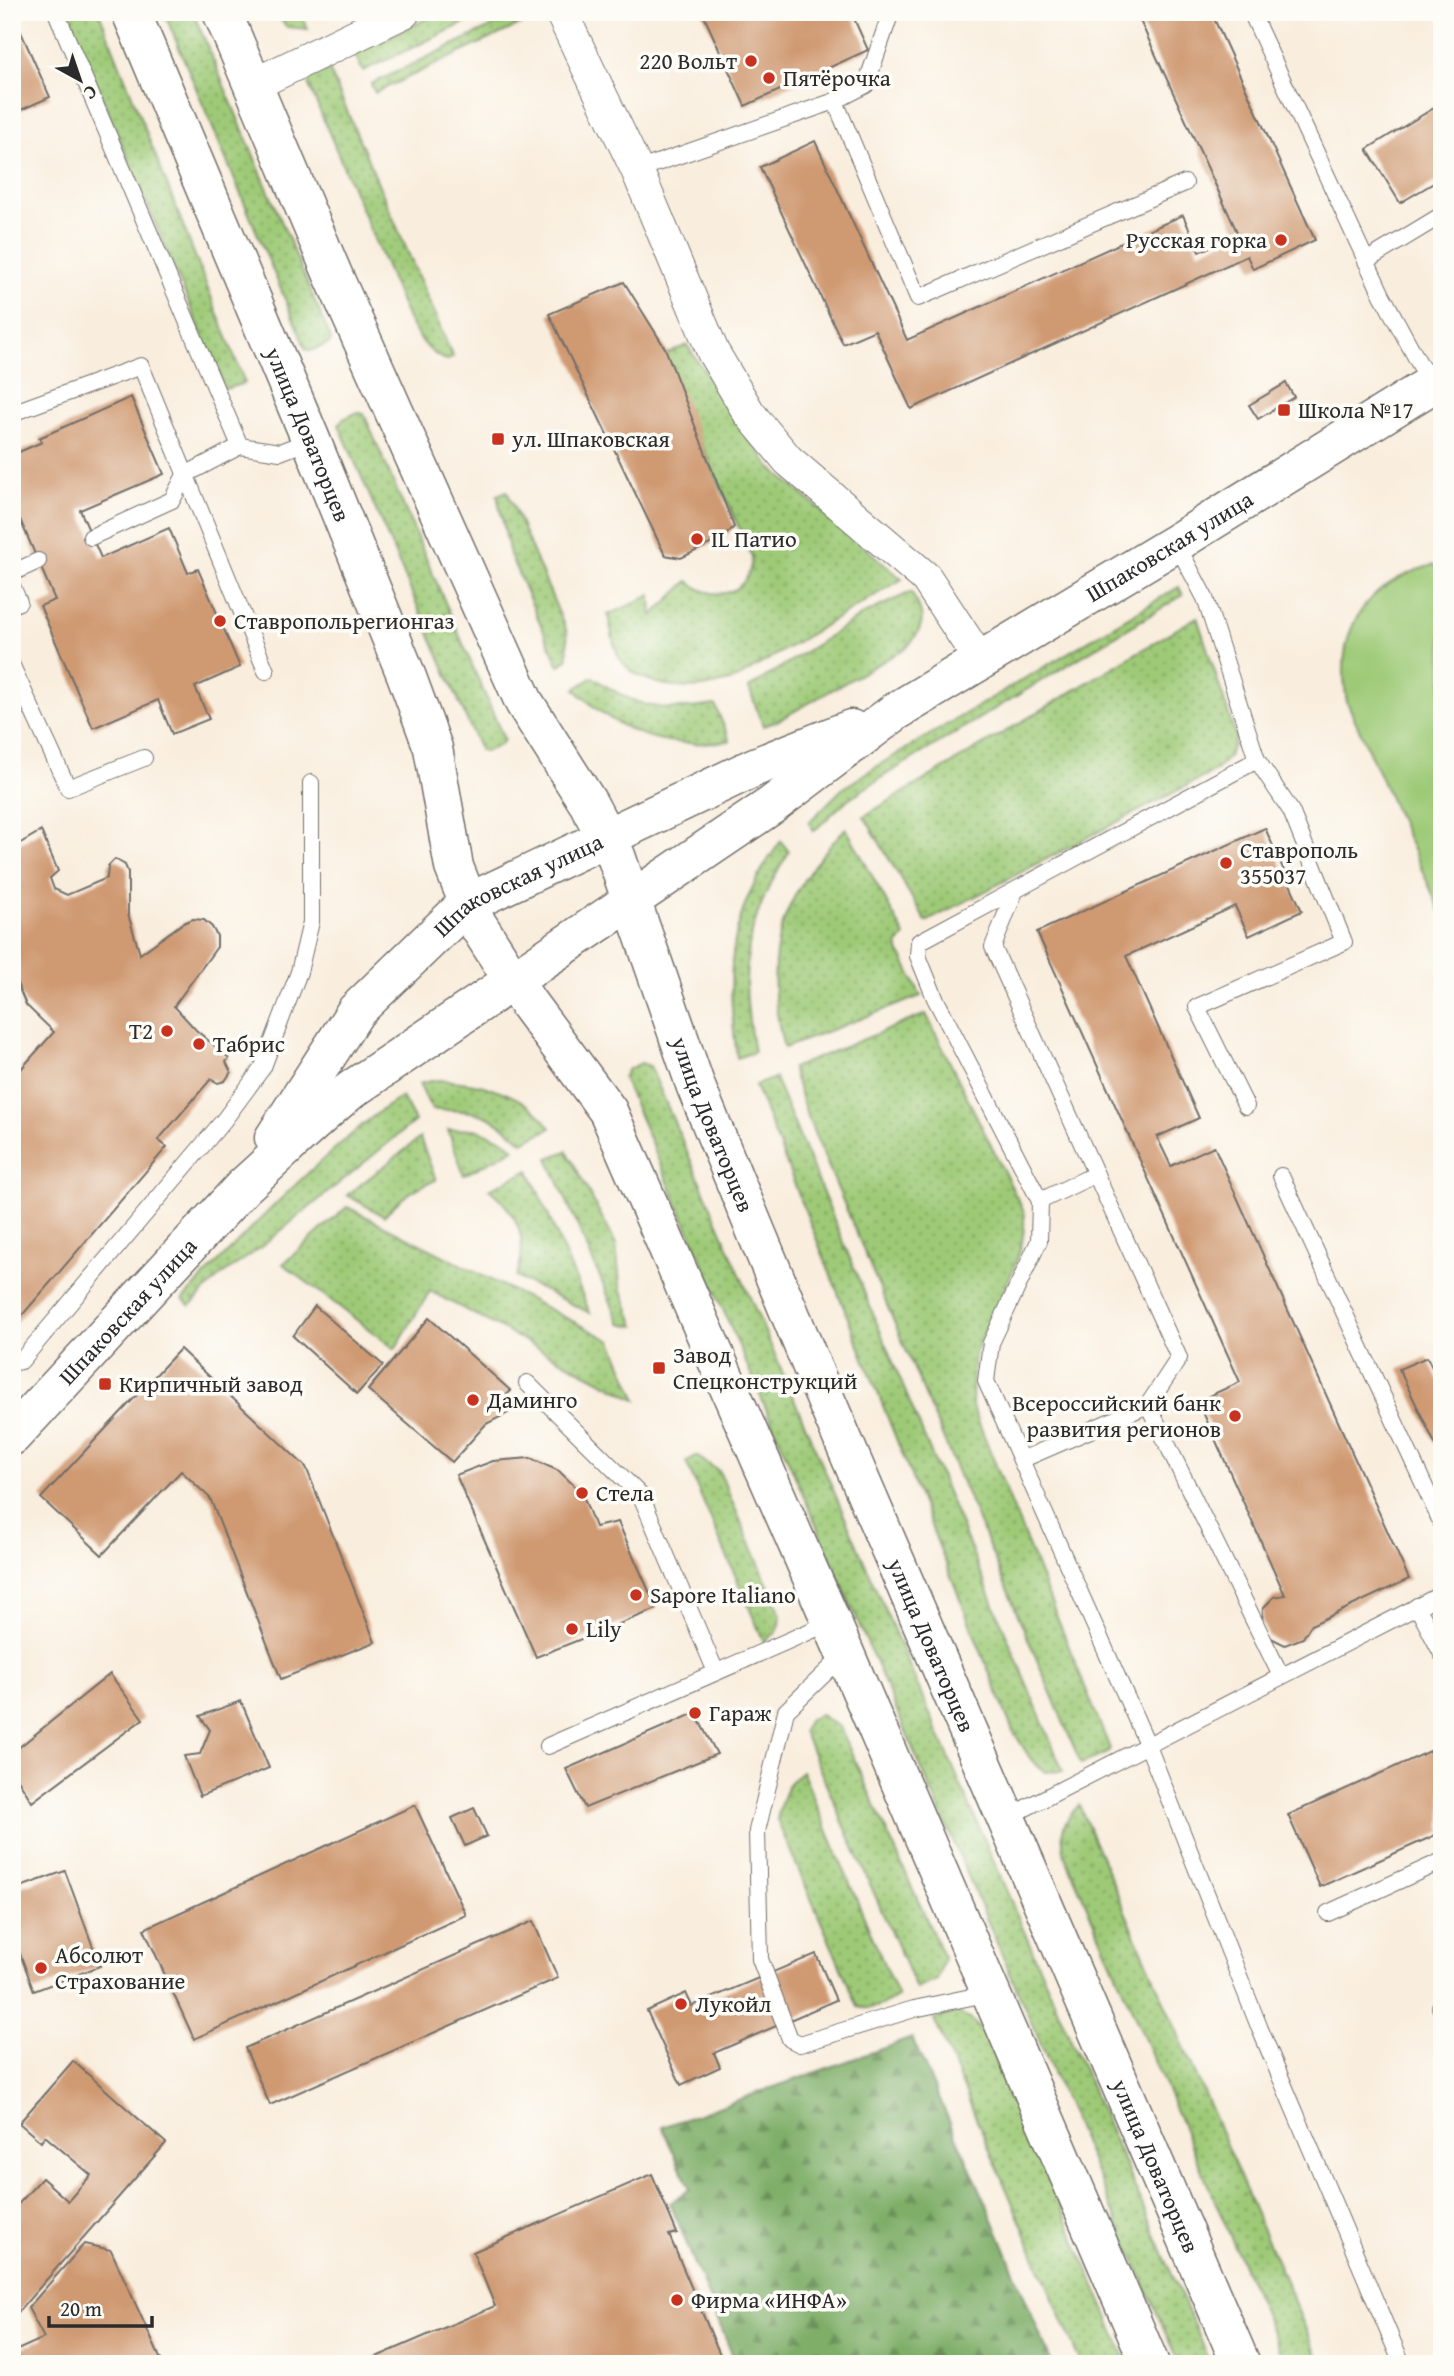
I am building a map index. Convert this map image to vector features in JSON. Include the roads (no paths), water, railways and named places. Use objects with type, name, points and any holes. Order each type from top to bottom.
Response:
[{"type":"main road","name":"улица Доваторцев","points":[[131,12],[400,659],[433,748],[454,867],[468,903],[482,932],[527,1002],[608,1111],[838,1637]]},
{"type":"main road","points":[[222,12],[253,85]]},
{"type":"main road","name":"улица Доваторцев","points":[[253,85],[333,275],[524,702],[588,803],[616,856],[695,1087],[822,1391],[1241,2364]]},
{"type":"main road","name":"Шпаковская улица","points":[[12,1436],[244,1186],[313,1121],[352,1090],[772,805],[895,712],[1176,543],[1436,381]]},
{"type":"main road","name":"Шпаковская улица","points":[[244,1186],[356,1012],[468,903],[755,767],[895,712]]},
{"type":"main road","points":[[838,1637],[1150,2364]]},
{"type":"street","points":[[253,85],[404,12]]},
{"type":"street","points":[[561,12],[637,170],[713,352],[748,413],[789,460],[926,578],[981,662]]},
{"type":"lane","points":[[56,12],[240,446]]},
{"type":"lane","points":[[637,170],[835,101],[866,85],[891,12]]},
{"type":"lane","points":[[1251,12],[1382,295],[1436,381]]},
{"type":"lane","points":[[835,101],[918,298],[1185,183]]},
{"type":"lane","points":[[1366,261],[1442,215]]},
{"type":"lane","points":[[12,413],[141,366],[266,671]]},
{"type":"lane","points":[[92,537],[172,500],[185,475],[240,446],[280,452],[311,440]]},
{"type":"lane","points":[[1176,543],[1205,598],[1257,760],[1291,811],[1344,942],[1197,1007],[1246,1106]]},
{"type":"lane","points":[[12,573],[38,561]]},
{"type":"lane","points":[[12,586],[19,602],[12,605]]},
{"type":"lane","points":[[12,666],[68,788],[144,758]]},
{"type":"lane","points":[[1257,760],[919,942],[918,956],[935,998],[1040,1201],[1039,1241],[991,1343],[986,1381],[1148,1745],[1260,2029],[1402,2364]]},
{"type":"lane","points":[[12,1363],[21,1361],[151,1208],[224,1120],[262,1067],[299,972],[311,922],[311,783]]},
{"type":"lane","points":[[1015,891],[993,947],[1179,1358],[1148,1405],[1021,1460]]},
{"type":"lane","points":[[1040,1201],[1096,1174]]},
{"type":"lane","points":[[1281,1176],[1442,1524]]},
{"type":"lane","points":[[527,1383],[641,1496],[716,1672]]},
{"type":"lane","points":[[1148,1405],[1281,1676]]},
{"type":"lane","points":[[1006,1818],[1442,1594]]},
{"type":"lane","points":[[1417,1606],[1442,1654]]},
{"type":"lane","points":[[548,1746],[716,1672],[838,1637]]},
{"type":"lane","points":[[838,1637],[786,1711],[757,1831],[760,1959],[790,2039],[800,2044],[914,2009],[991,1993]]},
{"type":"lane","points":[[1328,1913],[1442,1861]]},
{"type":"place","name":"220 Вольт","points":[[751,61]]},
{"type":"place","name":"Пятёрочка","points":[[769,78]]},
{"type":"place","name":"Русская горка","points":[[1281,240]]},
{"type":"place","name":"Школа №17","points":[[1284,410]]},
{"type":"place","name":"ул. Шпаковская","points":[[498,439]]},
{"type":"place","name":"IL Патио","points":[[697,539]]},
{"type":"place","name":"Ставропольрегионгаз","points":[[220,621]]},
{"type":"place","name":"Ставрополь 355037","points":[[1226,863]]},
{"type":"place","name":"T2","points":[[167,1031]]},
{"type":"place","name":"Табрис","points":[[199,1044]]},
{"type":"place","name":"Завод Спецконструкций","points":[[659,1368]]},
{"type":"place","name":"Кирпичный завод","points":[[105,1384]]},
{"type":"place","name":"Даминго","points":[[473,1400]]},
{"type":"place","name":"Всероссийский банк развития регионов","points":[[1235,1416]]},
{"type":"place","name":"Стела","points":[[582,1493]]},
{"type":"place","name":"Sapore Italiano","points":[[636,1595]]},
{"type":"place","name":"Lily","points":[[572,1629]]},
{"type":"place","name":"Гараж","points":[[695,1713]]},
{"type":"place","name":"Абсолют Страхование","points":[[41,1968]]},
{"type":"place","name":"Лукойл","points":[[681,2004]]},
{"type":"place","name":"Фирма «ИНФА»","points":[[677,2300]]}]
